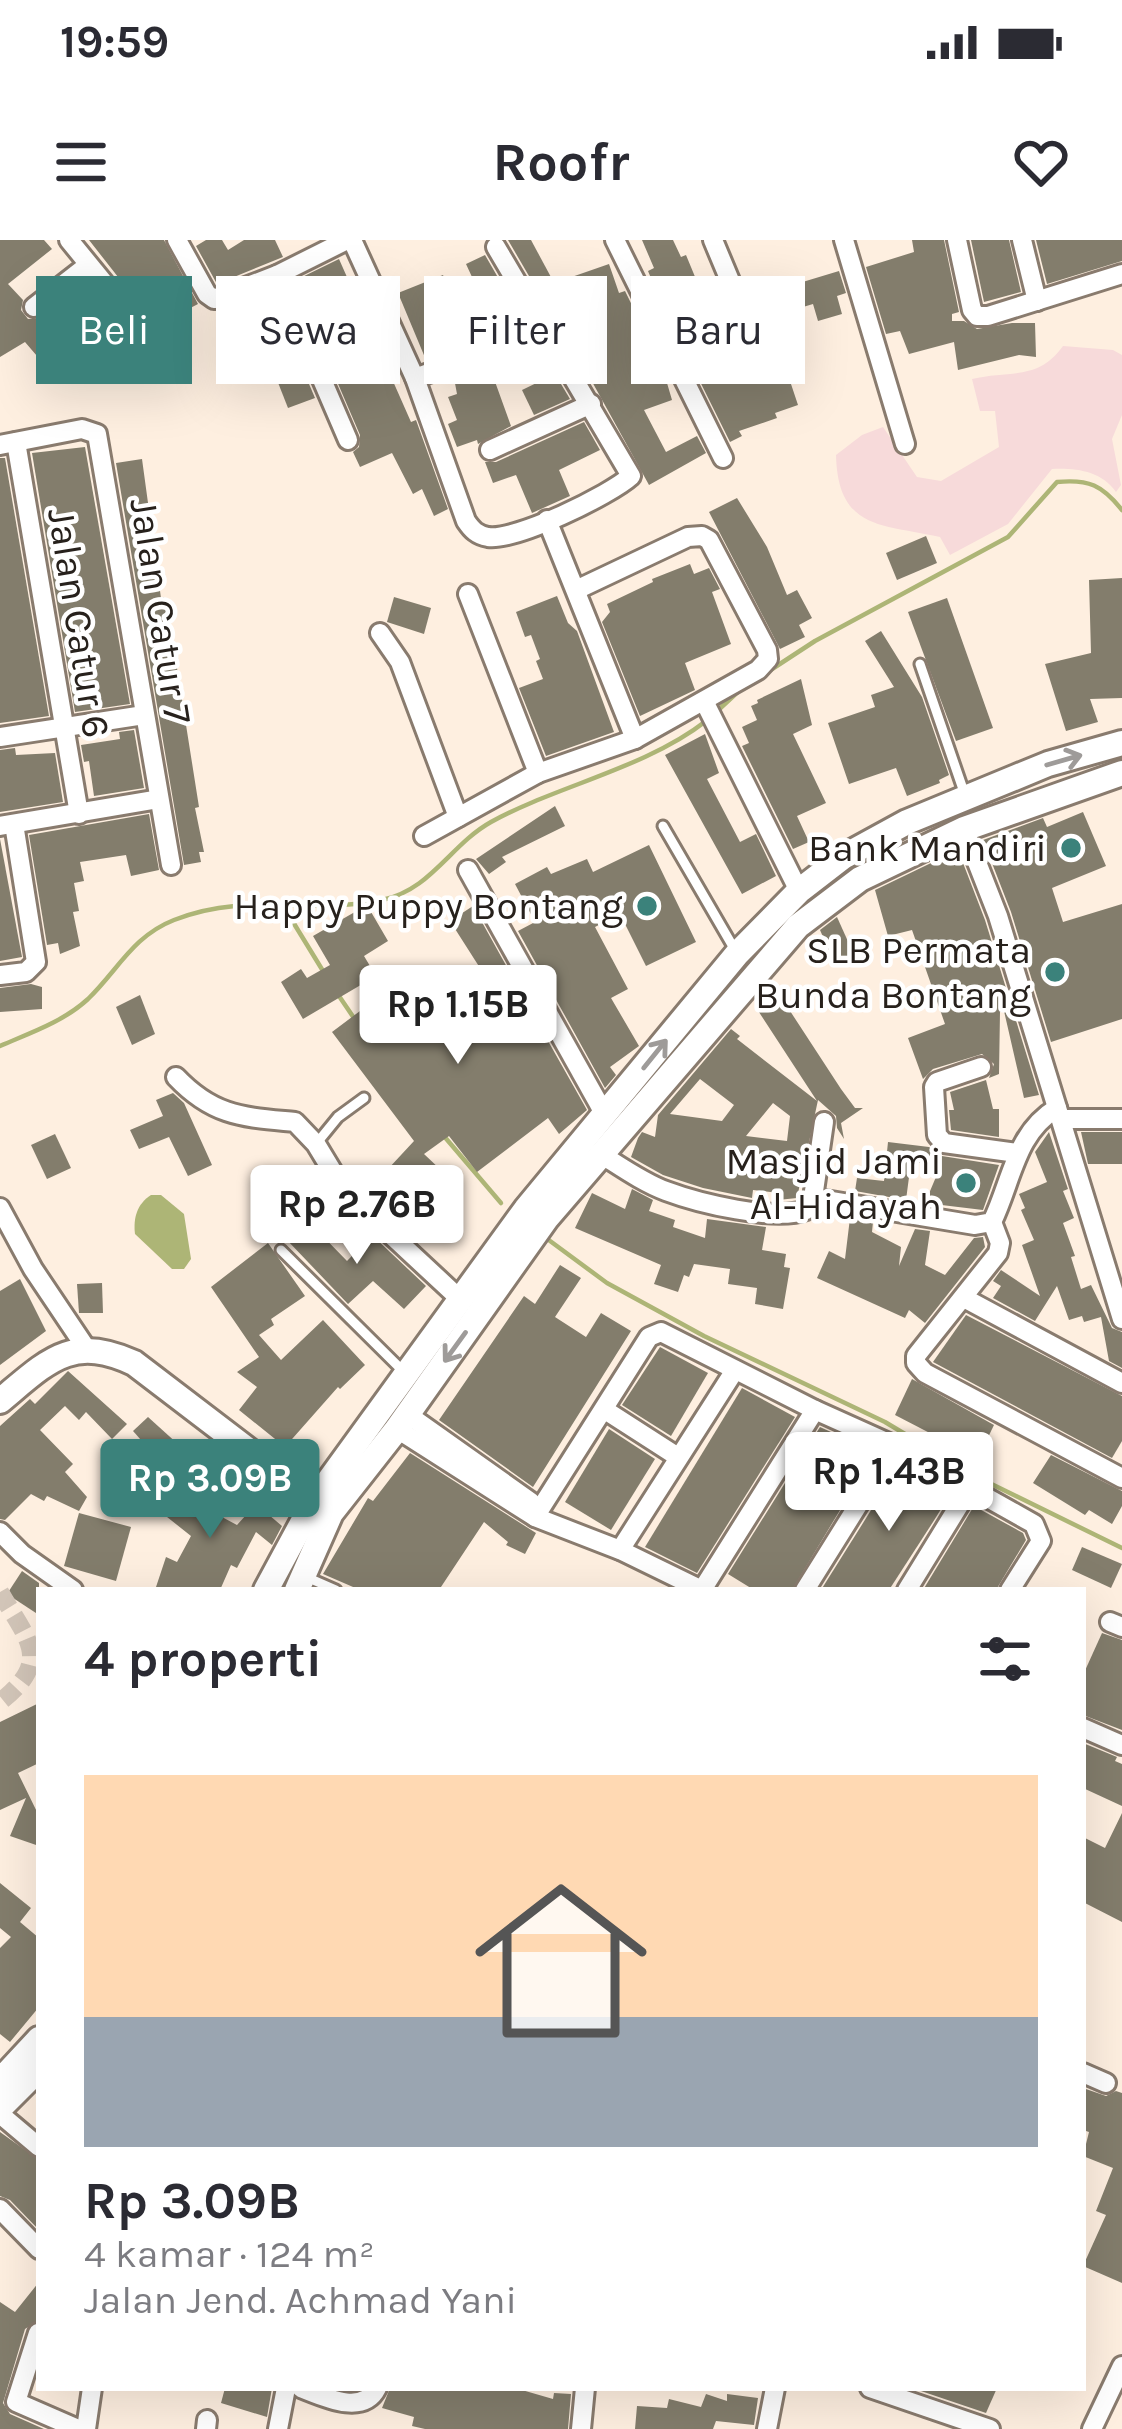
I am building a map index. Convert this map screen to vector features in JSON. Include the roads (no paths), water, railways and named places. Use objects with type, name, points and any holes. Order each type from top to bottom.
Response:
[{"type":"street","points":[[69,240],[96,276]]},
{"type":"street","points":[[178,240],[214,299],[349,240],[415,378],[473,532],[490,538],[550,529],[631,476],[578,384]]},
{"type":"street","points":[[615,240],[723,458]]},
{"type":"street","points":[[713,240],[728,276]]},
{"type":"street","points":[[844,240],[904,444]]},
{"type":"street","points":[[957,240],[974,314],[988,316],[1122,274]]},
{"type":"street","points":[[1022,240],[1036,301]]},
{"type":"street","points":[[496,247],[513,276]]},
{"type":"street","points":[[34,307],[88,266]]},
{"type":"street","points":[[277,275],[348,440]]},
{"type":"street","points":[[415,378],[424,375]]},
{"type":"street","points":[[490,450],[591,404]]},
{"type":"street","name":"Jalan Catur 7","points":[[8,444],[75,430],[98,434],[171,866]]},
{"type":"street","name":"Jalan Catur 6","points":[[8,444],[79,814]]},
{"type":"street","points":[[550,529],[635,739]]},
{"type":"street","points":[[424,836],[538,773],[710,714],[768,659],[709,540],[699,535],[573,585]]},
{"type":"street","points":[[468,595],[538,773]]},
{"type":"street","points":[[380,633],[400,662],[458,817]]},
{"type":"street","points":[[710,714],[799,890]]},
{"type":"street","points":[[0,736],[144,715]]},
{"type":"street","points":[[300,1583],[321,1512],[402,1422],[604,1115],[737,954],[799,890],[843,857],[969,796],[1048,764],[1122,743]]},
{"type":"street","points":[[268,1587],[461,1300],[798,926],[860,879],[964,829],[1122,773]]},
{"type":"street","points":[[969,796],[1001,814]]},
{"type":"street","points":[[969,796],[964,829],[998,916],[1122,1319]]},
{"type":"street","points":[[0,975],[26,972],[36,962],[7,825],[159,799]]},
{"type":"street","points":[[468,870],[604,1115]]},
{"type":"street","points":[[981,1066],[937,1082],[937,1135],[944,1143],[1017,1153]]},
{"type":"street","points":[[176,1076],[193,1094],[239,1118],[295,1122],[316,1144],[345,1192],[461,1300]]},
{"type":"street","points":[[1122,1119],[1059,1114],[1038,1119],[1017,1153],[992,1222],[1000,1244],[998,1253],[916,1356],[919,1368],[1122,1478]]},
{"type":"street","points":[[598,1153],[647,1182],[683,1196],[780,1216],[806,1210],[813,1198],[824,1122]]},
{"type":"street","points":[[813,1198],[975,1225],[992,1222]]},
{"type":"street","points":[[0,1208],[33,1269],[97,1350],[321,1512]]},
{"type":"street","points":[[964,1298],[1122,1383]]},
{"type":"street","points":[[538,1513],[654,1333],[669,1334],[895,1446],[1034,1525],[1041,1541],[1012,1587]]},
{"type":"street","points":[[0,1401],[54,1358],[97,1350]]},
{"type":"street","points":[[620,1550],[734,1370]]},
{"type":"street","points":[[605,1410],[678,1457]]},
{"type":"street","points":[[704,1587],[815,1410]]},
{"type":"street","points":[[402,1422],[538,1513],[696,1587]]},
{"type":"street","points":[[807,1587],[895,1446]]},
{"type":"street","points":[[909,1587],[971,1486]]},
{"type":"street","points":[[0,1532],[35,1565],[68,1587]]},
{"type":"street","points":[[1086,1729],[1122,1745]]},
{"type":"street","points":[[0,2080],[36,2052]]},
{"type":"street","points":[[36,2053],[0,2111],[36,2144]]},
{"type":"street","points":[[1086,2074],[1106,2083]]},
{"type":"street","points":[[0,2209],[36,2246]]},
{"type":"street","points":[[36,2339],[16,2402],[82,2429],[91,2391]]},
{"type":"street","points":[[1092,2429],[1122,2366]]},
{"type":"street","points":[[278,2429],[285,2391]]},
{"type":"street","points":[[308,2391],[359,2403],[372,2398],[376,2391]]},
{"type":"street","points":[[581,2429],[585,2391]]},
{"type":"street","points":[[767,2429],[775,2391]]},
{"type":"street","points":[[879,2391],[990,2429]]},
{"type":"lane","points":[[920,664],[969,796]]},
{"type":"lane","points":[[663,826],[737,954]]},
{"type":"lane","points":[[316,1144],[364,1098]]},
{"type":"lane","points":[[281,1250],[407,1375]]},
{"type":"waterway","points":[[766,673],[815,641],[1008,537],[1057,482],[1094,486],[1122,510]]},
{"type":"waterway","points":[[714,714],[741,689]]},
{"type":"waterway","points":[[0,1046],[78,1007],[137,944],[174,920],[227,907],[355,904],[399,895],[491,822],[656,752],[706,721]]},
{"type":"waterway","points":[[282,904],[323,971]]},
{"type":"waterway","points":[[339,996],[356,1021]]},
{"type":"waterway","points":[[443,1135],[501,1203]]},
{"type":"waterway","points":[[546,1238],[607,1283],[704,1336],[885,1422],[975,1476],[1122,1548]]},
{"type":"tunnel","points":[[0,1592],[26,1637],[31,1662],[0,1702]]},
{"type":"place","name":"Bank Mandiri","points":[[1071,848]]},
{"type":"place","name":"Happy Puppy Bontang","points":[[647,906]]},
{"type":"place","name":"SLB Permata Bunda Bontang","points":[[1055,972]]},
{"type":"place","name":"Masjid Jami Al-Hidayah","points":[[966,1183]]}]
